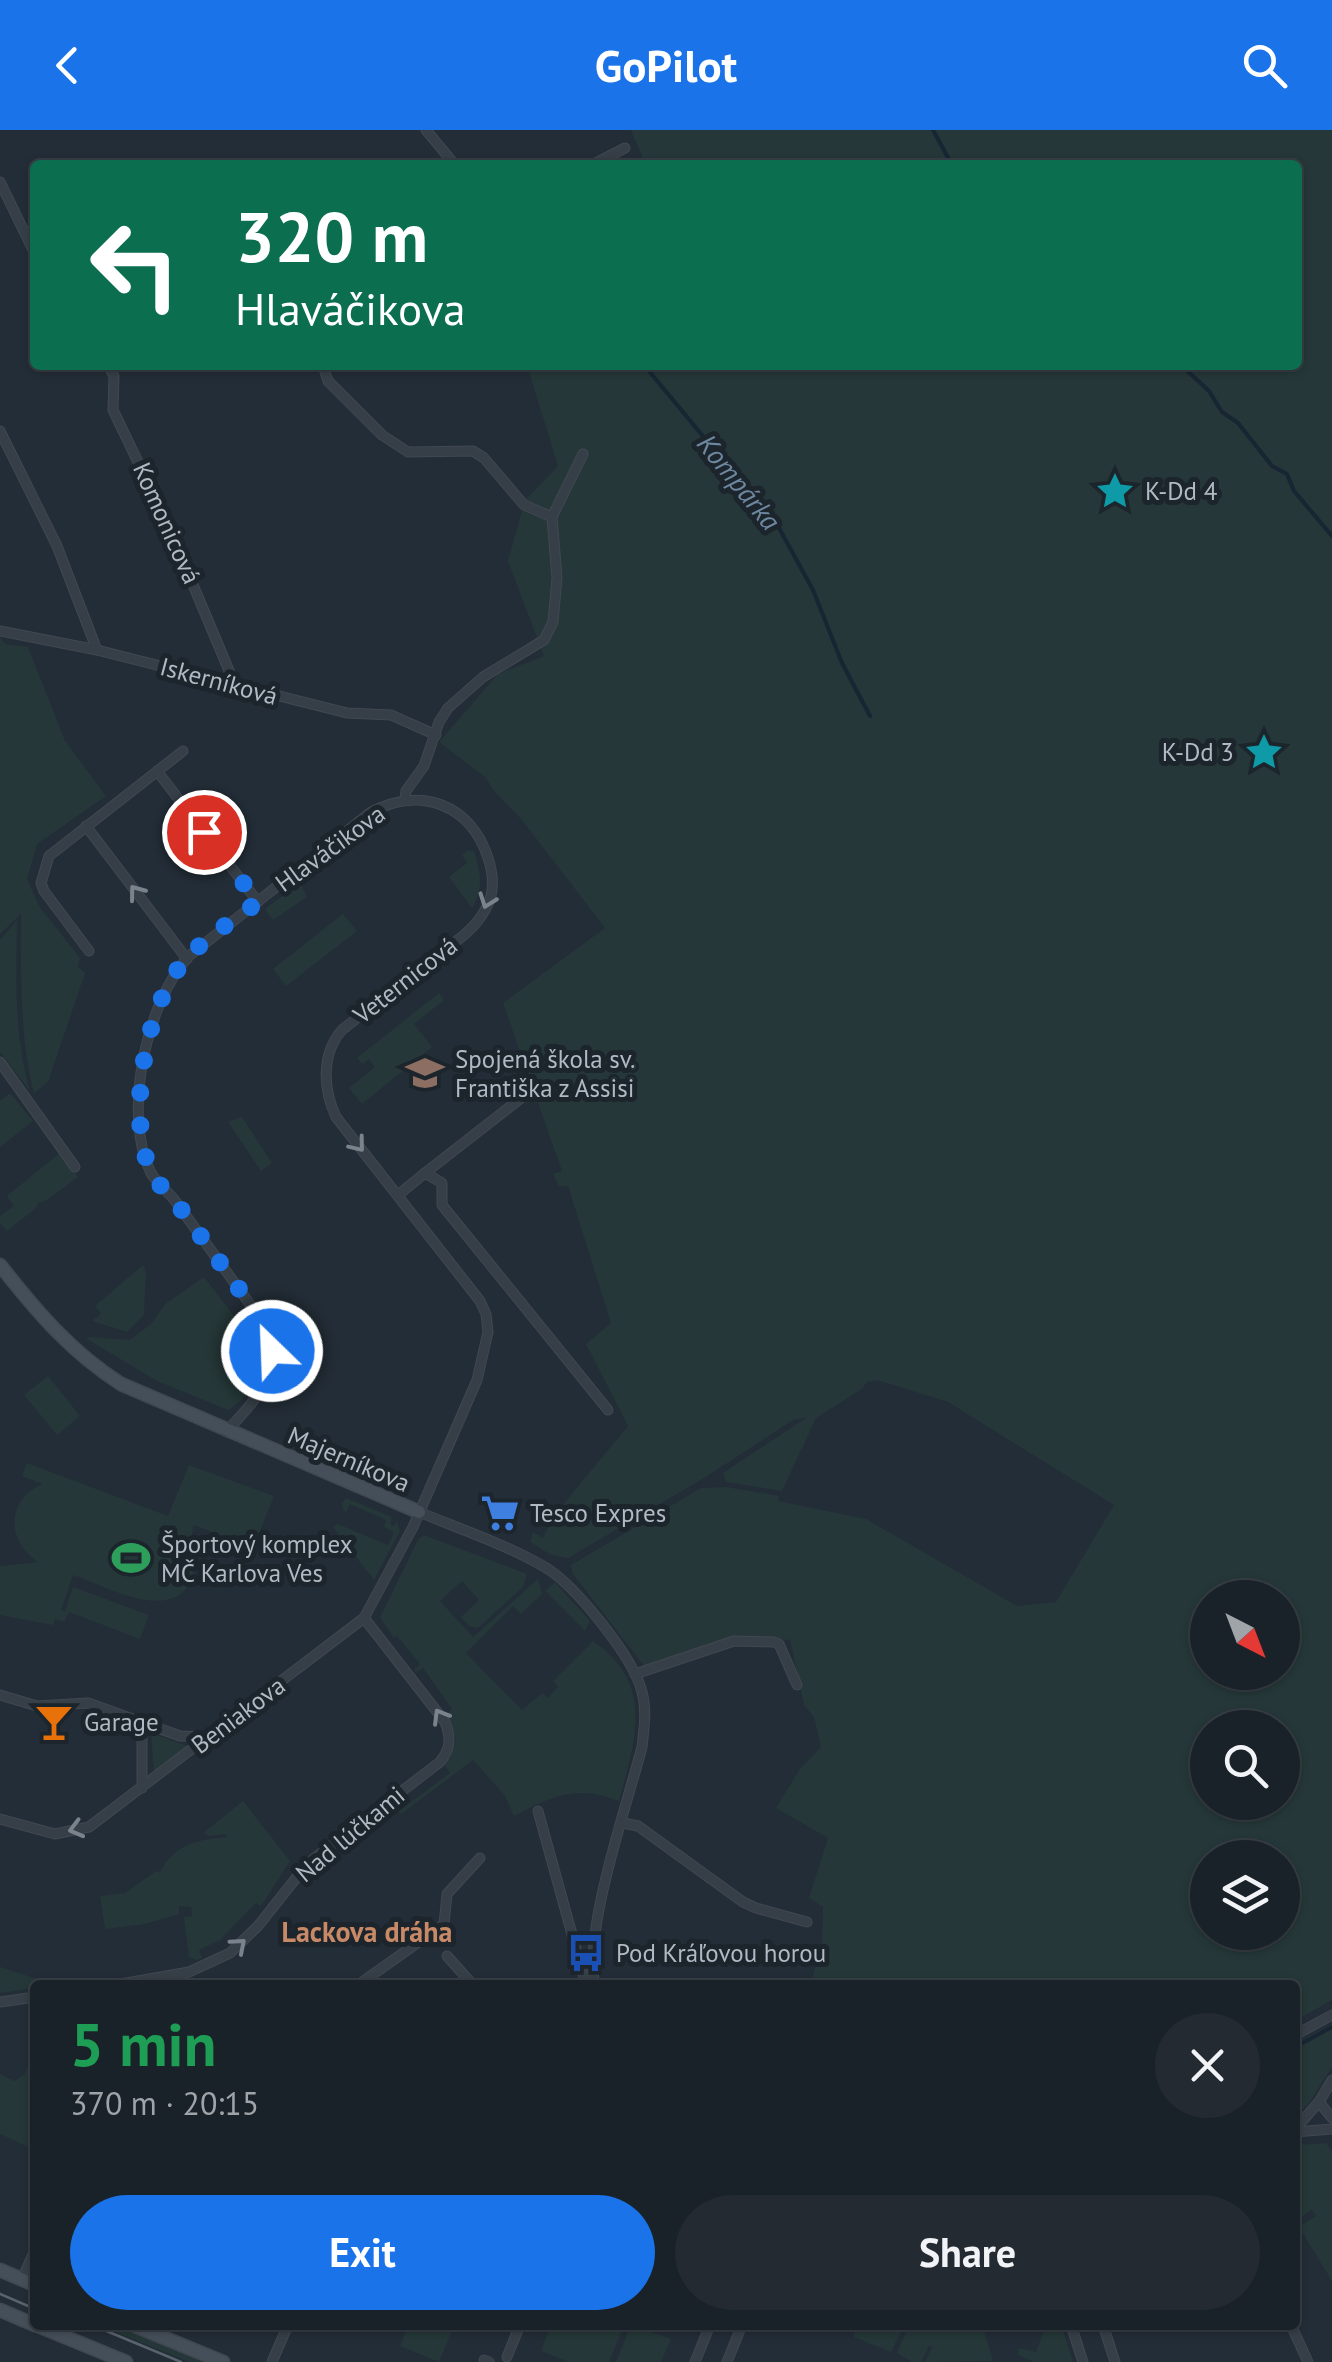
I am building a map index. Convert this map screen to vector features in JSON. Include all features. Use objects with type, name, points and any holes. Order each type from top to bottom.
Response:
[{"type":"street","points":[[426,130],[452,160]]},
{"type":"street","points":[[602,160],[625,148]]},
{"type":"street","points":[[0,182],[30,244]]},
{"type":"street","name":"Komonicová","points":[[111,370],[114,376],[112,410],[136,451],[178,548],[230,672],[228,682]]},
{"type":"street","points":[[325,370],[328,382],[382,435],[408,452],[472,450],[484,458],[524,504],[552,517]]},
{"type":"street","points":[[0,431],[57,546],[97,650]]},
{"type":"street","points":[[405,799],[424,766],[448,708],[483,678],[544,640],[553,622],[557,578],[552,517],[583,454]]},
{"type":"street","name":"Iskerníková","points":[[0,631],[97,650],[347,713],[392,715],[436,735]]},
{"type":"street","points":[[90,951],[44,892],[41,883],[49,856],[182,751]]},
{"type":"street","name":"Hlaváčikova","points":[[156,771],[258,902]]},
{"type":"street","name":"Hlaváčikova","points":[[226,1432],[266,1384],[271,1367],[270,1342],[252,1307],[154,1177],[138,1114],[139,1082],[148,1041],[172,981],[186,958],[371,812],[405,799],[430,800],[461,814]]},
{"type":"street","name":"Veternicová","points":[[419,1512],[477,1380],[488,1324],[468,1282],[333,1110],[326,1085],[328,1058],[342,1030],[484,913],[492,890],[490,861],[476,830],[461,814]]},
{"type":"street","points":[[86,826],[186,958]]},
{"type":"street","points":[[0,1062],[75,1167]]},
{"type":"street","points":[[396,1191],[425,1174],[528,1092]]},
{"type":"street","points":[[425,1174],[442,1183],[442,1205],[608,1410]]},
{"type":"street","name":"Majerníkova","points":[[0,1265],[53,1331],[86,1360],[144,1396],[552,1572],[593,1616],[636,1674]]},
{"type":"street","name":"Beniakova","points":[[0,1818],[55,1834],[89,1828],[364,1618],[419,1512]]},
{"type":"street","name":"Nad lúčkami","points":[[143,1980],[189,1972],[230,1953],[258,1926],[308,1863],[448,1752],[449,1732],[416,1682],[364,1618]]},
{"type":"street","points":[[595,1980],[591,1957],[600,1906],[645,1723],[636,1674],[734,1641],[774,1642],[780,1644],[797,1685]]},
{"type":"street","points":[[0,1695],[36,1706],[88,1703],[180,1736],[208,1738]]},
{"type":"street","points":[[142,1724],[142,1788]]},
{"type":"street","points":[[538,1811],[585,1980]]},
{"type":"street","points":[[623,1823],[638,1826],[756,1908],[807,1922]]},
{"type":"street","points":[[365,1980],[444,1924],[448,1894],[480,1858]]},
{"type":"street","points":[[446,1956],[468,1980]]},
{"type":"street","points":[[0,2002],[30,1998]]},
{"type":"street","points":[[1300,2032],[1332,2015]]},
{"type":"street","points":[[1300,2124],[1320,2102],[1332,2080]]},
{"type":"street","points":[[1320,2102],[1332,2118]]},
{"type":"street","points":[[1300,2130],[1332,2129]]},
{"type":"street","points":[[0,2270],[29,2282]]},
{"type":"street","points":[[0,2310],[30,2322]]},
{"type":"street","points":[[47,2330],[104,2357],[126,2362]]},
{"type":"street","points":[[145,2330],[223,2362]]},
{"type":"street","points":[[272,2362],[286,2330]]},
{"type":"street","points":[[507,2356],[518,2330]]},
{"type":"street","points":[[694,2362],[708,2330]]},
{"type":"street","points":[[727,2362],[740,2330]]},
{"type":"street","points":[[1073,2330],[1083,2362]]},
{"type":"street","points":[[1104,2330],[1115,2362]]},
{"type":"street","points":[[1293,2330],[1308,2362]]},
{"type":"shaded area","points":[[631,130],[1332,130],[1332,2000],[1300,2018],[1300,1980],[812,1980],[822,1946],[823,1907],[809,1898],[828,1838],[776,1808],[800,1769],[821,1747],[814,1717],[804,1705],[790,1640],[734,1637],[644,1666],[573,1574],[571,1565],[701,1488],[726,1487],[779,1496],[778,1501],[866,1519],[1017,1606],[1056,1602],[1114,1505],[948,1402],[877,1380],[867,1382],[816,1418],[782,1491],[726,1482],[723,1473],[806,1418],[793,1420],[568,1558],[551,1555],[530,1542],[533,1532],[543,1538],[552,1518],[628,1426],[586,1344],[611,1323],[568,1186],[559,1187],[553,1174],[562,1171],[503,1003],[605,928],[485,777],[439,742],[498,674],[544,656],[508,561],[525,500],[558,466],[530,370],[1302,370],[1302,160],[644,160]]},
{"type":"shaded area","points":[[0,637],[5,644],[28,647],[65,741],[106,796],[37,844],[27,879],[39,906],[80,958],[78,967],[85,973],[48,1082],[34,1093],[23,1027],[21,914],[0,934]]},
{"type":"shaded area","points":[[474,851],[480,880],[472,908],[449,877],[467,863],[462,855]]},
{"type":"shaded area","points":[[300,883],[307,897],[273,920],[265,909]]},
{"type":"shaded area","points":[[343,914],[357,931],[286,986],[273,969]]},
{"type":"shaded area","points":[[17,920],[19,1028],[30,1091],[0,1052],[0,940]]},
{"type":"shaded area","points":[[439,993],[444,1000],[414,1024],[432,1047],[362,1104],[349,1088],[375,1067],[369,1059],[362,1064],[357,1058]]},
{"type":"shaded area","points":[[10,1093],[33,1121],[0,1147],[0,1101]]},
{"type":"shaded area","points":[[242,1117],[272,1163],[261,1171],[228,1122]]},
{"type":"shaded area","points":[[61,1152],[78,1177],[38,1203],[7,1231],[0,1216],[14,1206],[7,1196]]},
{"type":"shaded area","points":[[143,1265],[144,1315],[127,1332],[92,1321],[101,1314],[95,1306]]},
{"type":"shaded area","points":[[204,1277],[244,1329],[253,1329],[257,1341],[259,1364],[253,1385],[228,1410],[157,1381],[87,1339],[130,1340],[152,1323],[165,1304]]},
{"type":"shaded area","points":[[48,1376],[80,1416],[57,1435],[24,1395]]},
{"type":"shaded area","points":[[27,1463],[168,1516],[189,1465],[274,1496],[253,1548],[194,1525],[195,1570],[187,1588],[174,1598],[141,1599],[73,1575],[61,1610],[65,1611],[73,1587],[149,1615],[140,1639],[69,1612],[64,1622],[55,1619],[53,1625],[0,1615],[0,1566],[38,1562],[20,1543],[14,1522],[22,1500],[42,1484],[22,1476]]},
{"type":"shaded area","points":[[346,1498],[392,1517],[390,1524],[394,1526],[397,1521],[400,1531],[374,1580],[333,1527],[338,1524],[388,1545],[394,1532],[384,1527],[386,1520],[350,1504],[346,1512],[343,1510]]},
{"type":"shaded area","points":[[424,1535],[527,1574],[523,1587],[478,1628],[469,1626],[461,1617],[479,1600],[462,1581],[440,1601],[473,1637],[538,1579],[542,1594],[521,1614],[513,1606],[466,1653],[522,1710],[542,1693],[548,1698],[558,1687],[553,1681],[593,1641],[626,1675],[633,1694],[635,1734],[619,1801],[577,1793],[514,1816],[505,1796],[473,1760],[401,1814],[399,1811],[450,1773],[445,1766],[456,1741],[447,1714],[452,1709],[423,1668],[416,1673],[414,1669],[420,1664],[380,1617]]},
{"type":"shaded area","points":[[555,1582],[590,1621],[585,1631],[545,1591]]},
{"type":"shaded area","points":[[151,1733],[188,1746],[154,1772]]},
{"type":"shaded area","points":[[243,1801],[290,1861],[261,1906],[256,1903],[220,1940],[199,1950],[202,1958],[197,1960],[189,1957],[184,1917],[192,1916],[191,1907],[179,1906],[179,1914],[145,1924],[105,1929],[100,1896],[125,1893],[160,1872],[172,1855],[188,1845],[227,1837],[203,1833]]},
{"type":"shaded area","points":[[0,1967],[37,1979],[55,1980],[30,1980],[30,1989],[0,1993]]},
{"type":"shaded area","points":[[1332,2024],[1332,2067],[1300,2112],[1300,2041]]},
{"type":"shaded area","points":[[30,2062],[30,2148],[0,2134],[0,2074],[14,2081],[24,2075]]},
{"type":"shaded area","points":[[1326,2143],[1332,2151],[1332,2281],[1300,2229],[1316,2216],[1312,2210],[1300,2217],[1300,2145]]},
{"type":"shaded area","points":[[111,2330],[129,2330],[207,2362],[189,2362]]},
{"type":"shaded area","points":[[406,2330],[452,2330],[439,2362],[400,2346]]},
{"type":"shaded area","points":[[549,2330],[622,2330],[609,2362],[569,2362],[541,2351]]},
{"type":"shaded area","points":[[629,2330],[645,2330],[671,2339],[661,2362],[616,2362]]},
{"type":"shaded area","points":[[855,2330],[902,2330],[891,2352],[854,2337]]},
{"type":"shaded area","points":[[907,2330],[984,2330],[993,2361],[925,2362],[932,2347],[929,2346],[921,2362],[912,2362],[897,2353]]},
{"type":"shaded area","points":[[1063,2330],[1073,2362],[1034,2362],[1018,2355],[1019,2348],[1036,2352],[1044,2331]]},
{"type":"waterway","points":[[933,130],[949,160]]},
{"type":"waterway","name":"Kompárka","points":[[648,370],[779,528],[813,590],[842,663],[870,716]]},
{"type":"waterway","points":[[1186,370],[1209,391],[1222,412],[1238,423],[1272,466],[1287,474],[1294,491],[1332,536]]},
{"type":"waterway","points":[[1300,2044],[1332,2027]]},
{"type":"tram line","points":[[0,2294],[30,2307]]},
{"type":"tram line","points":[[104,2330],[181,2362]]},
{"type":"place","name":"K-Dd 4","points":[[1115,491]]},
{"type":"place","name":"K-Dd 3","points":[[1264,752]]},
{"type":"place","name":"Spojená škola sv. Františka z Assisi","points":[[425,1073]]},
{"type":"place","name":"Tesco Expres","points":[[500,1513]]},
{"type":"place","name":"Športový komplex MČ Karlova Ves","points":[[131,1558]]},
{"type":"place","name":"Garage","points":[[54,1722]]},
{"type":"place","name":"Pod Kráľovou horou","points":[[586,1953]]},
{"type":"district","name":"Lackova dráha","points":[[367,1932]]},
{"type":"route","points":[[204,832],[258,902],[189,956],[172,981],[143,1063],[138,1095],[140,1130],[150,1171],[252,1307],[264,1325],[272,1351]]}]
